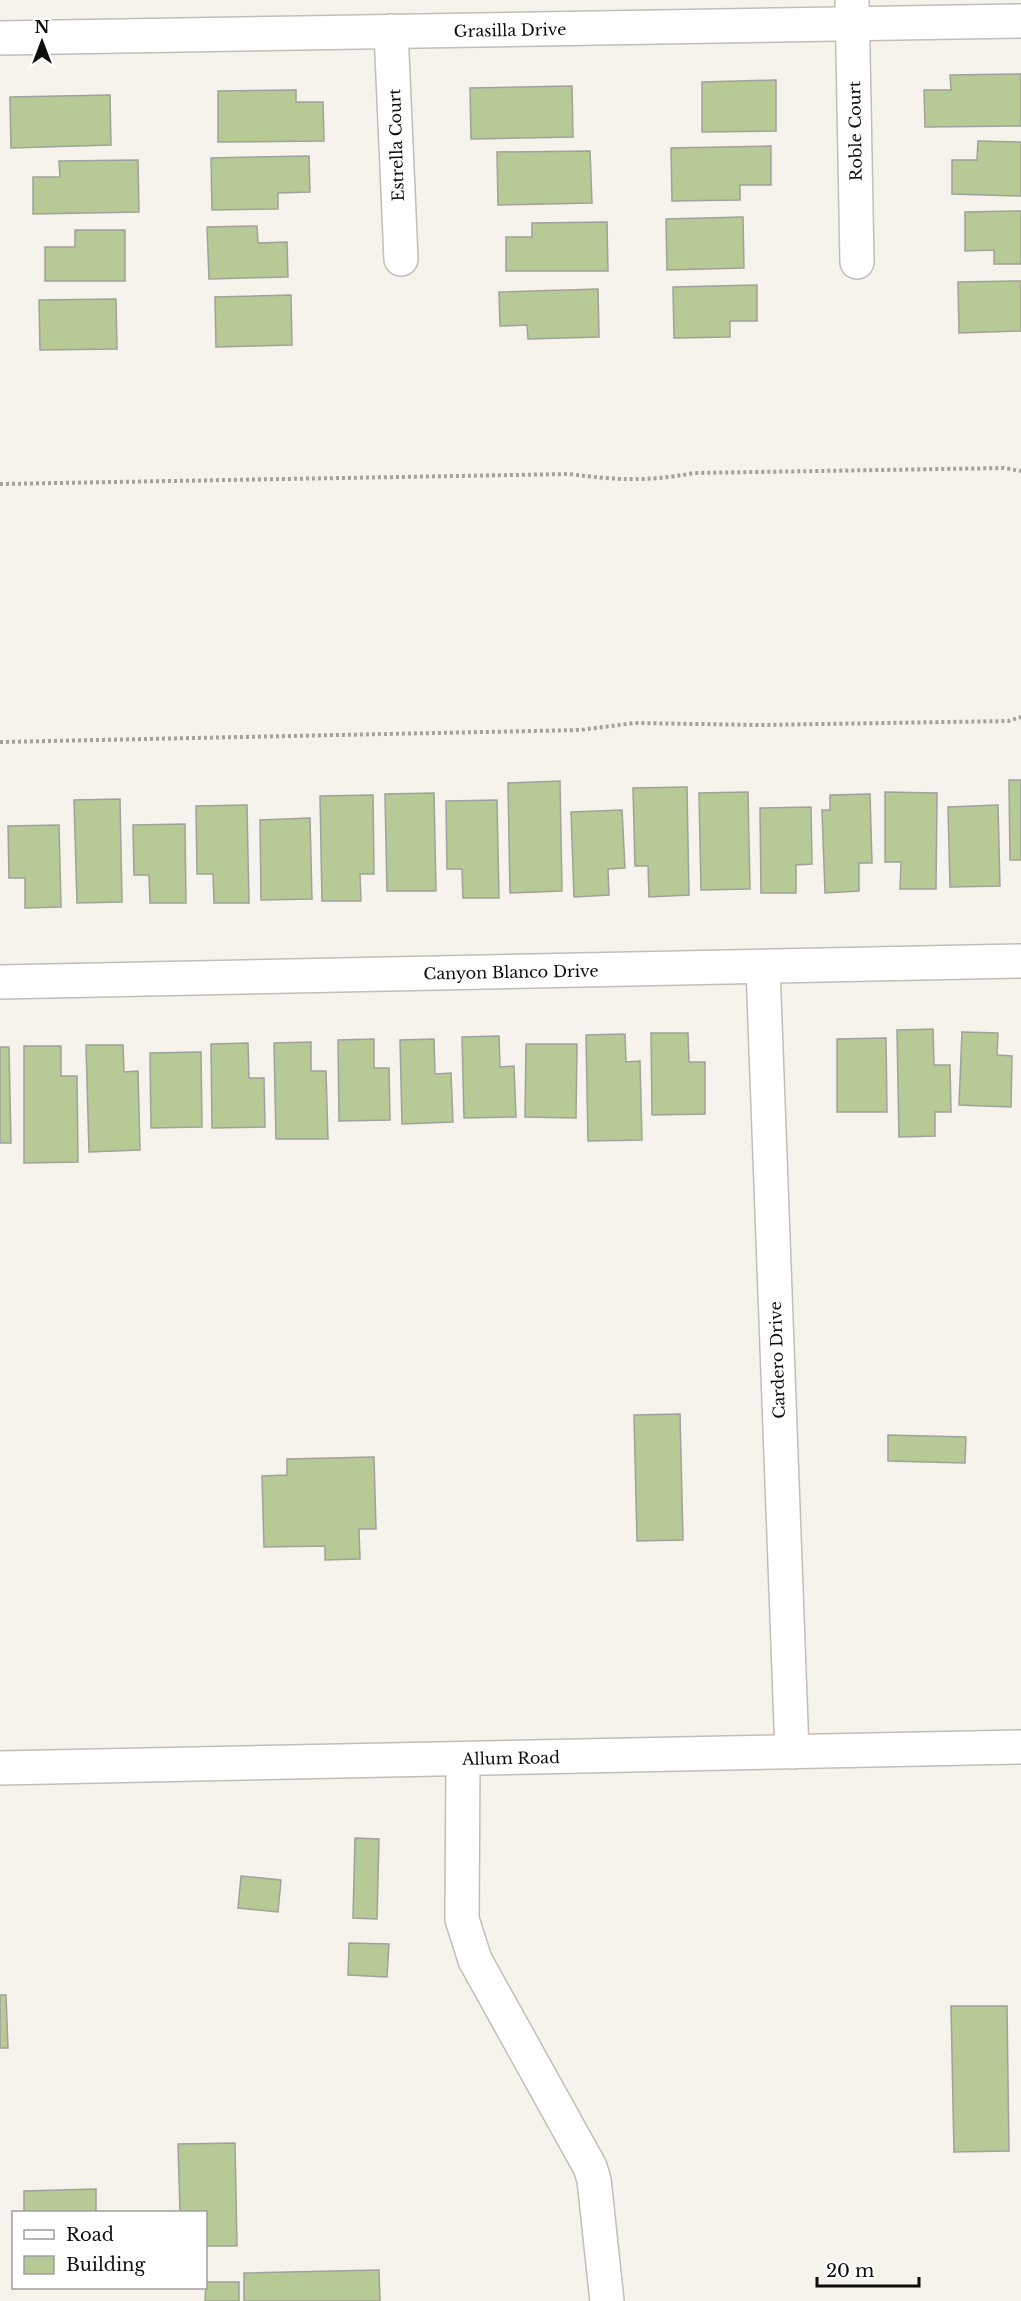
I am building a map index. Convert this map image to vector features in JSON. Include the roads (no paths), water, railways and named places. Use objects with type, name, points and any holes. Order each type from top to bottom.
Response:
[{"type":"street","name":"Grasilla Drive","points":[[0,38],[391,32],[852,12],[1021,21]]},
{"type":"street","name":"Roble Court","points":[[852,12],[857,262]]},
{"type":"street","name":"Estrella Court","points":[[391,32],[401,259]]},
{"type":"street","name":"Canyon Blanco Drive","points":[[0,982],[1021,961]]},
{"type":"street","name":"Cardero Drive","points":[[763,968],[792,1752]]},
{"type":"street","name":"Allum Road","points":[[0,1768],[1021,1747]]},
{"type":"street","points":[[463,1759],[462,1919],[475,1960],[590,2167],[594,2180],[607,2301]]}]
